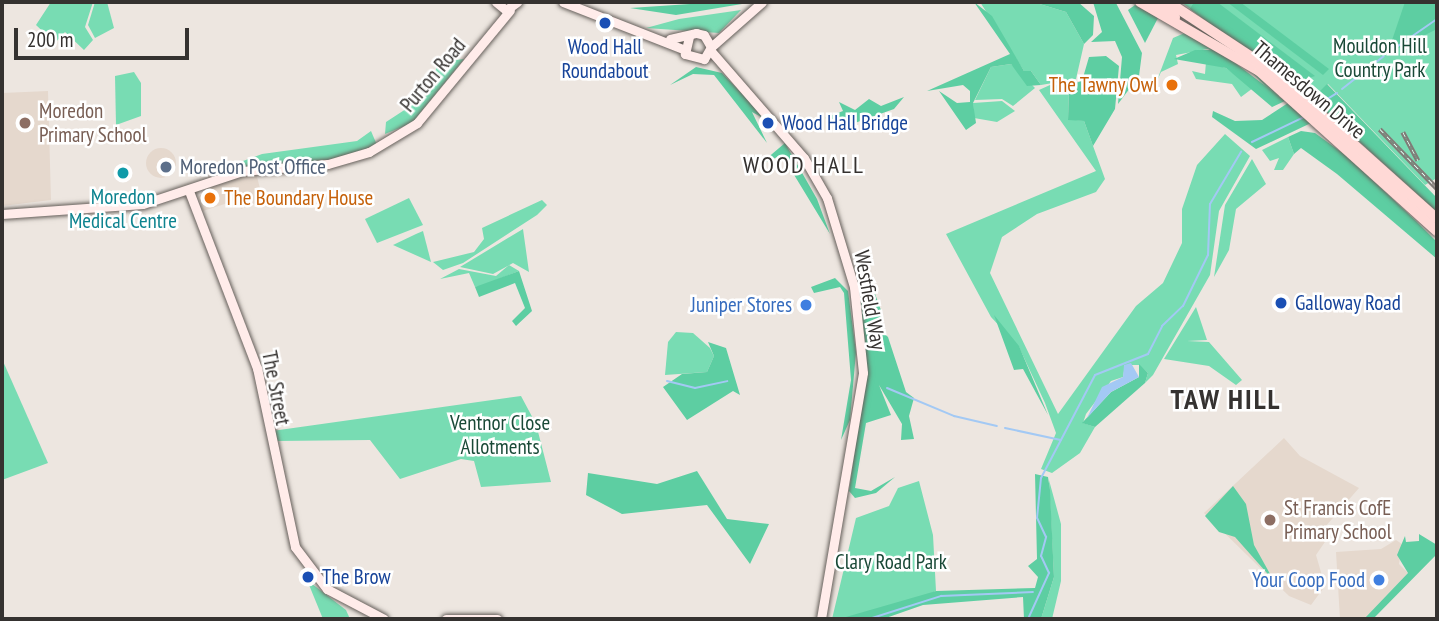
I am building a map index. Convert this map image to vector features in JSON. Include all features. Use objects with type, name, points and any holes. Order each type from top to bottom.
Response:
[{"type":"main road","name":"Thamesdown Drive","points":[[1140,2],[1177,14],[1287,89],[1437,219]]},
{"type":"main road","points":[[1154,2],[1177,14]]},
{"type":"main road","name":"Thamesdown Drive","points":[[1177,14],[1287,89]]},
{"type":"main road","name":"Thamesdown Drive","points":[[1319,116],[1437,231]]},
{"type":"street","points":[[563,2],[670,39],[683,48],[690,59],[721,66]]},
{"type":"street","points":[[702,60],[709,45],[762,2]]},
{"type":"street","points":[[498,25],[496,3],[516,5]]},
{"type":"street","name":"Purton Road","points":[[2,214],[133,205],[189,191],[259,167],[338,162],[393,141],[422,118],[516,5]]},
{"type":"street","points":[[670,39],[689,36],[709,45]]},
{"type":"street","points":[[683,48],[689,36]]},
{"type":"street","name":"Westfield Way","points":[[709,45],[721,66],[804,158],[827,198],[854,287],[863,373],[821,619]]},
{"type":"street","name":"The Street","points":[[189,191],[257,368],[295,547],[327,589],[384,619]]},
{"type":"street","points":[[446,619],[497,619]]},
{"type":"shaded area","name":"Moredon Primary School","points":[[48,91],[51,200],[2,206],[2,93]]},
{"type":"shaded area","points":[[161,148],[167,149],[175,157],[175,169],[167,177],[161,178],[155,177],[147,169],[146,163],[147,157],[155,149]]},
{"type":"shaded area","points":[[256,173],[263,200],[241,209],[237,200],[203,211],[198,197],[212,186]]},
{"type":"shaded area","name":"St Francis CofE Primary School","points":[[1284,438],[1300,456],[1359,488],[1325,527],[1329,536],[1316,555],[1325,586],[1311,605],[1289,596],[1204,513]]},
{"type":"shaded area","points":[[1396,540],[1402,544],[1399,564],[1408,573],[1364,619],[1340,619],[1336,552],[1381,549]]},
{"type":"green space","points":[[51,2],[93,2],[85,27],[93,40],[84,50],[65,32],[55,43],[36,25]]},
{"type":"green space","points":[[95,2],[107,2],[114,28],[95,38],[88,25]]},
{"type":"green space","points":[[754,2],[676,15],[630,8]]},
{"type":"green space","points":[[974,2],[992,16],[1024,71],[1031,71],[1041,85],[1027,86],[1011,64],[991,67],[973,103],[976,123],[966,130],[939,91],[957,103],[970,102],[970,91],[963,85],[927,91],[1010,54]]},
{"type":"green space","points":[[980,2],[1033,2],[1066,12],[1084,44],[1076,79],[1041,85],[1031,71],[1024,71]]},
{"type":"green space","points":[[1033,2],[1078,2],[1094,16],[1093,35],[1084,44],[1066,12]]},
{"type":"green space","points":[[1093,2],[1116,3],[1142,53],[1139,76],[1118,104],[1122,57],[1115,41],[1091,42],[1102,32]]},
{"type":"green space","name":"Mouldon Hill Country Park","points":[[1181,2],[1437,2],[1437,178],[1425,185],[1328,84],[1312,99]]},
{"type":"green space","points":[[1194,2],[1217,2],[1315,76],[1291,84],[1190,9]]},
{"type":"green space","points":[[1227,2],[1240,2],[1329,69],[1323,75]]},
{"type":"green space","points":[[1405,2],[1437,2],[1437,29],[1395,50],[1390,46]]},
{"type":"green space","points":[[1135,5],[1158,18],[1145,43],[1128,10]]},
{"type":"green space","points":[[741,10],[719,33],[646,28],[679,19]]},
{"type":"green space","points":[[1187,32],[1226,52],[1255,72],[1281,94],[1276,98],[1251,71],[1208,49],[1176,55],[1178,64],[1161,72],[1156,83],[1173,38]]},
{"type":"green space","points":[[1195,50],[1218,50],[1285,101],[1257,114],[1272,107],[1226,68],[1174,59]]},
{"type":"green space","points":[[1106,56],[1119,66],[1115,109],[1093,146],[1084,121],[1068,120],[1069,85],[1082,81],[1089,57]]},
{"type":"green space","points":[[464,59],[412,123],[385,134],[386,122],[429,94],[438,62]]},
{"type":"green space","points":[[1206,62],[1226,68],[1253,88],[1241,97],[1232,84],[1196,79],[1192,71],[1205,74]]},
{"type":"green space","points":[[1011,64],[1035,88],[1013,106],[1002,99],[975,100],[991,67]]},
{"type":"green space","points":[[696,67],[722,73],[747,99],[763,118],[752,112],[767,143],[714,75],[693,74],[670,85]]},
{"type":"green space","points":[[134,72],[141,83],[141,116],[116,125],[115,76]]},
{"type":"green space","points":[[1327,84],[1437,198],[1437,212],[1312,99]]},
{"type":"green space","points":[[1050,85],[1069,85],[1068,119],[1084,121],[1105,179],[1096,192],[1037,214],[1002,237],[990,273],[1058,414],[1136,306],[1163,283],[1182,243],[1182,209],[1197,165],[1225,134],[1250,156],[1219,211],[1210,275],[1153,375],[1145,383],[1148,373],[1139,365],[1125,365],[1123,377],[1111,381],[1086,414],[1083,423],[1095,427],[1080,453],[1052,473],[1041,469],[1056,433],[1045,403],[1019,347],[991,317],[946,234],[1096,171],[1039,90]]},
{"type":"green space","points":[[904,97],[894,109],[852,124],[825,118],[843,111],[839,102],[855,110],[869,99],[881,106]]},
{"type":"green space","points":[[1002,101],[1015,111],[997,122],[974,118],[973,103]]},
{"type":"green space","points":[[1288,103],[1311,123],[1256,149],[1212,117],[1213,111],[1235,121],[1262,120]]},
{"type":"green space","points":[[371,131],[377,145],[338,159],[221,169],[262,154],[357,141]]},
{"type":"green space","points":[[1301,131],[1315,133],[1348,157],[1416,221],[1437,242],[1437,259],[1337,174],[1301,148],[1294,154],[1288,137]]},
{"type":"green space","points":[[1288,137],[1294,154],[1283,170],[1274,170],[1279,158],[1270,161],[1262,150]]},
{"type":"green space","points":[[785,143],[817,199],[830,234],[782,155],[759,165]]},
{"type":"green space","points":[[1252,159],[1266,184],[1236,209],[1229,250],[1214,277],[1225,205]]},
{"type":"green space","points":[[409,198],[423,225],[377,243],[365,219]]},
{"type":"green space","points":[[542,200],[547,205],[537,215],[463,263],[443,270],[433,262],[474,252],[484,239],[482,228]]},
{"type":"green space","points":[[523,229],[529,272],[513,263],[493,274],[460,267]]},
{"type":"green space","points":[[423,231],[431,262],[393,245],[416,234]]},
{"type":"green space","points":[[509,265],[519,271],[481,286],[475,287],[469,273],[440,279],[459,269],[496,276]]},
{"type":"green space","points":[[519,271],[532,311],[516,326],[512,321],[525,308],[515,283],[479,297],[475,287]]},
{"type":"green space","points":[[835,278],[848,291],[856,352],[850,420],[841,440],[851,380],[844,293],[840,287],[814,293],[811,287]]},
{"type":"green space","points":[[870,280],[882,313],[876,326],[888,337],[906,392],[914,398],[909,416],[914,439],[901,440],[902,424],[879,385],[891,415],[866,423],[855,488],[871,491],[895,477],[876,493],[855,498],[849,491],[866,374],[859,281]]},
{"type":"green space","points":[[1196,307],[1207,340],[1187,341],[1209,342],[1242,380],[1236,385],[1209,366],[1164,359]]},
{"type":"green space","points":[[994,315],[1019,346],[1048,415],[1023,369],[1014,370]]},
{"type":"green space","points":[[676,332],[693,333],[710,348],[714,356],[707,372],[665,375],[668,342]]},
{"type":"green space","points":[[708,342],[726,348],[740,395],[733,391],[687,420],[663,387],[682,374],[707,372],[714,356]]},
{"type":"green space","points":[[2,359],[48,463],[2,480]]},
{"type":"green space","points":[[1139,364],[1148,373],[1145,383],[1095,427],[1082,423],[1111,392],[1139,377]]},
{"type":"green space","name":"Ventnor Close Allotments","points":[[521,396],[536,424],[551,482],[481,487],[474,461],[461,459],[400,479],[370,440],[277,441],[272,431]]},
{"type":"green space","points":[[697,471],[727,519],[769,524],[750,564],[707,505],[622,514],[586,495],[588,473],[657,484]]},
{"type":"green space","points":[[1035,474],[1048,477],[1054,577],[1041,619],[1024,619],[1023,597],[923,605],[883,619],[839,619],[936,591],[1035,588],[1038,577],[1028,566],[1037,559]]},
{"type":"green space","points":[[1049,480],[1061,524],[1061,581],[1052,619],[1041,619],[1054,577]]},
{"type":"green space","name":"Clary Road Park","points":[[919,481],[933,535],[936,591],[887,613],[832,619],[856,518],[889,506],[898,488]]},
{"type":"green space","points":[[1233,486],[1246,504],[1254,545],[1274,581],[1235,537],[1219,532],[1205,516]]},
{"type":"green space","points":[[1419,534],[1437,545],[1437,554],[1373,619],[1364,619],[1408,573],[1397,555],[1405,536],[1406,542],[1419,541]]},
{"type":"green space","points":[[307,580],[346,610],[350,619],[323,619]]},
{"type":"water","points":[[1131,363],[1139,377],[1111,392],[1087,418],[1102,387],[1123,377],[1124,365]]},
{"type":"waterway","points":[[1398,46],[1437,19]]},
{"type":"waterway","points":[[1342,89],[1384,56]]},
{"type":"waterway","points":[[1321,103],[1337,93]]},
{"type":"waterway","points":[[1252,142],[1304,117]]},
{"type":"waterway","points":[[1028,619],[1049,573],[1041,556],[1046,537],[1037,518],[1041,478],[1095,375],[1148,354],[1162,326],[1183,306],[1208,255],[1210,204],[1241,152]]},
{"type":"waterway","points":[[667,381],[695,388],[727,381]]},
{"type":"waterway","points":[[887,388],[954,416],[997,426]]},
{"type":"waterway","points":[[1005,428],[1061,440]]},
{"type":"waterway","points":[[869,619],[941,596],[1033,592]]},
{"type":"railway","points":[[1380,129],[1437,188]]},
{"type":"railway","points":[[1403,132],[1418,160]]},
{"type":"place","name":"Wood Hall Roundabout","points":[[605,23]]},
{"type":"place","name":"The Tawny Owl","points":[[1172,85]]},
{"type":"place","name":"Moredon Primary School","points":[[25,123]]},
{"type":"place","name":"Wood Hall Bridge","points":[[768,123]]},
{"type":"place","name":"Moredon Post Office","points":[[166,167]]},
{"type":"place","name":"Moredon Medical Centre","points":[[123,173]]},
{"type":"place","name":"The Boundary House","points":[[210,198]]},
{"type":"place","name":"Galloway Road","points":[[1281,303]]},
{"type":"place","name":"Juniper Stores","points":[[806,305]]},
{"type":"place","name":"St Francis CofE Primary School","points":[[1270,520]]},
{"type":"place","name":"The Brow","points":[[308,577]]},
{"type":"place","name":"Your Coop Food","points":[[1379,580]]},
{"type":"district","name":"WOOD HALL","points":[[804,165]]},
{"type":"district","name":"TAW HILL","points":[[1226,399]]}]
